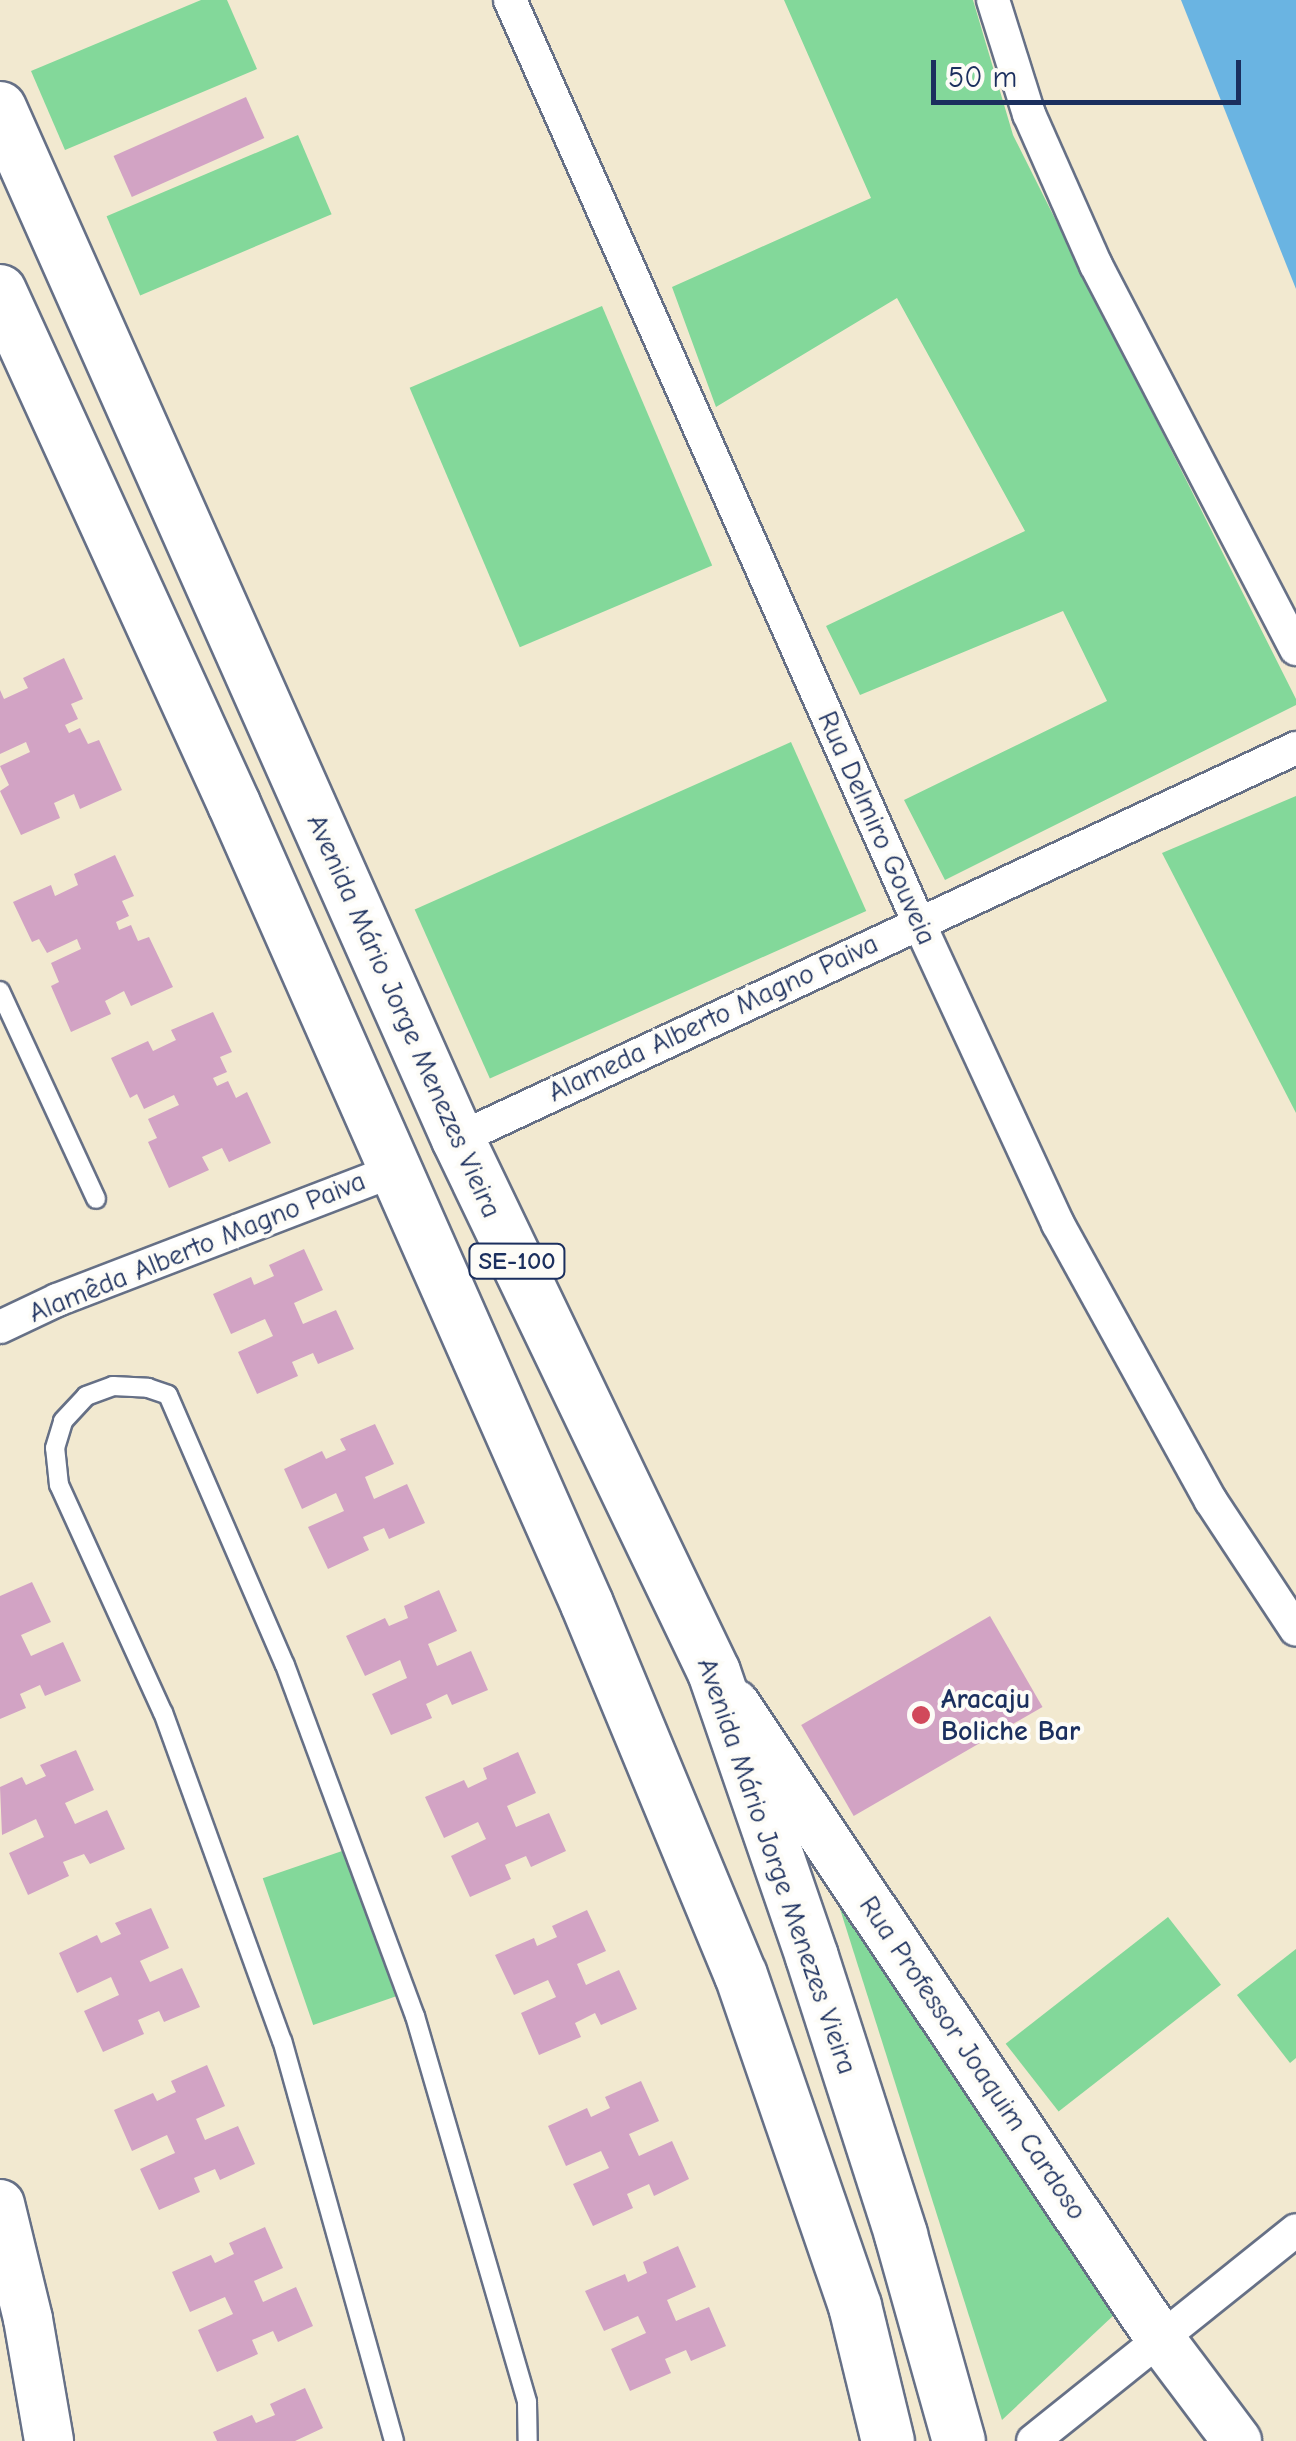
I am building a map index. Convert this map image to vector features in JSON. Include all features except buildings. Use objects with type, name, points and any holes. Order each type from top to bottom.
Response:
[{"type":"main road","name":"Avenida Mário Jorge Menezes Vieira","points":[[0,108],[458,1139],[714,1672],[830,2012],[901,2235],[959,2441]]},
{"type":"main road","name":"SE-100","points":[[0,291],[234,804],[587,1604],[741,1975],[856,2306],[888,2441]]},
{"type":"main road","points":[[50,403],[89,403],[107,395],[120,382]]},
{"type":"main road","points":[[234,804],[258,784],[297,780]]},
{"type":"street","name":"Rua Delmiro Gouveia","points":[[510,0],[918,922],[1058,1224],[1211,1501],[1296,1630]]},
{"type":"street","points":[[993,0],[1029,114],[1096,265],[1296,649]]},
{"type":"street","name":"Alameda Alberto Magno Paiva","points":[[458,1139],[1296,748]]},
{"type":"street","name":"Alamêda Alberto Magno Paiva","points":[[0,1327],[57,1300],[395,1170]]},
{"type":"street","name":"Rua Professor Joaquim Cardoso","points":[[714,1672],[1159,2337],[1237,2441]]},
{"type":"street","points":[[0,2204],[28,2319],[49,2441]]},
{"type":"street","points":[[1033,2441],[1296,2230]]},
{"type":"lane","points":[[0,991],[96,1199]]},
{"type":"lane","points":[[394,2441],[282,2042],[163,1714],[59,1485],[54,1448],[64,1421],[86,1396],[113,1386],[148,1388],[168,1395],[285,1665],[414,2016],[526,2402],[528,2441]]},
{"type":"green space","points":[[201,0],[227,0],[257,69],[65,150],[31,71]]},
{"type":"green space","points":[[784,0],[973,0],[1013,135],[1296,699],[1296,705],[945,880],[904,800],[1107,701],[1063,611],[860,695],[826,626],[1025,531],[897,298],[716,407],[672,287],[871,198]]},
{"type":"green space","points":[[298,135],[332,214],[140,295],[107,216]]},
{"type":"green space","points":[[602,306],[712,566],[520,647],[410,388]]},
{"type":"green space","points":[[791,742],[866,911],[490,1079],[415,910]]},
{"type":"green space","points":[[1296,796],[1296,1113],[1162,853]]},
{"type":"green space","points":[[345,1850],[395,1997],[313,2025],[263,1878]]},
{"type":"green space","points":[[834,1890],[1115,2314],[1002,2420]]},
{"type":"green space","points":[[1168,1917],[1221,1985],[1059,2112],[1006,2044]]},
{"type":"green space","points":[[1296,1949],[1296,2058],[1290,2063],[1237,1995]]},
{"type":"water","points":[[1181,0],[1296,0],[1296,289]]},
{"type":"place","name":"Aracaju Boliche Bar","points":[[921,1715]]}]
